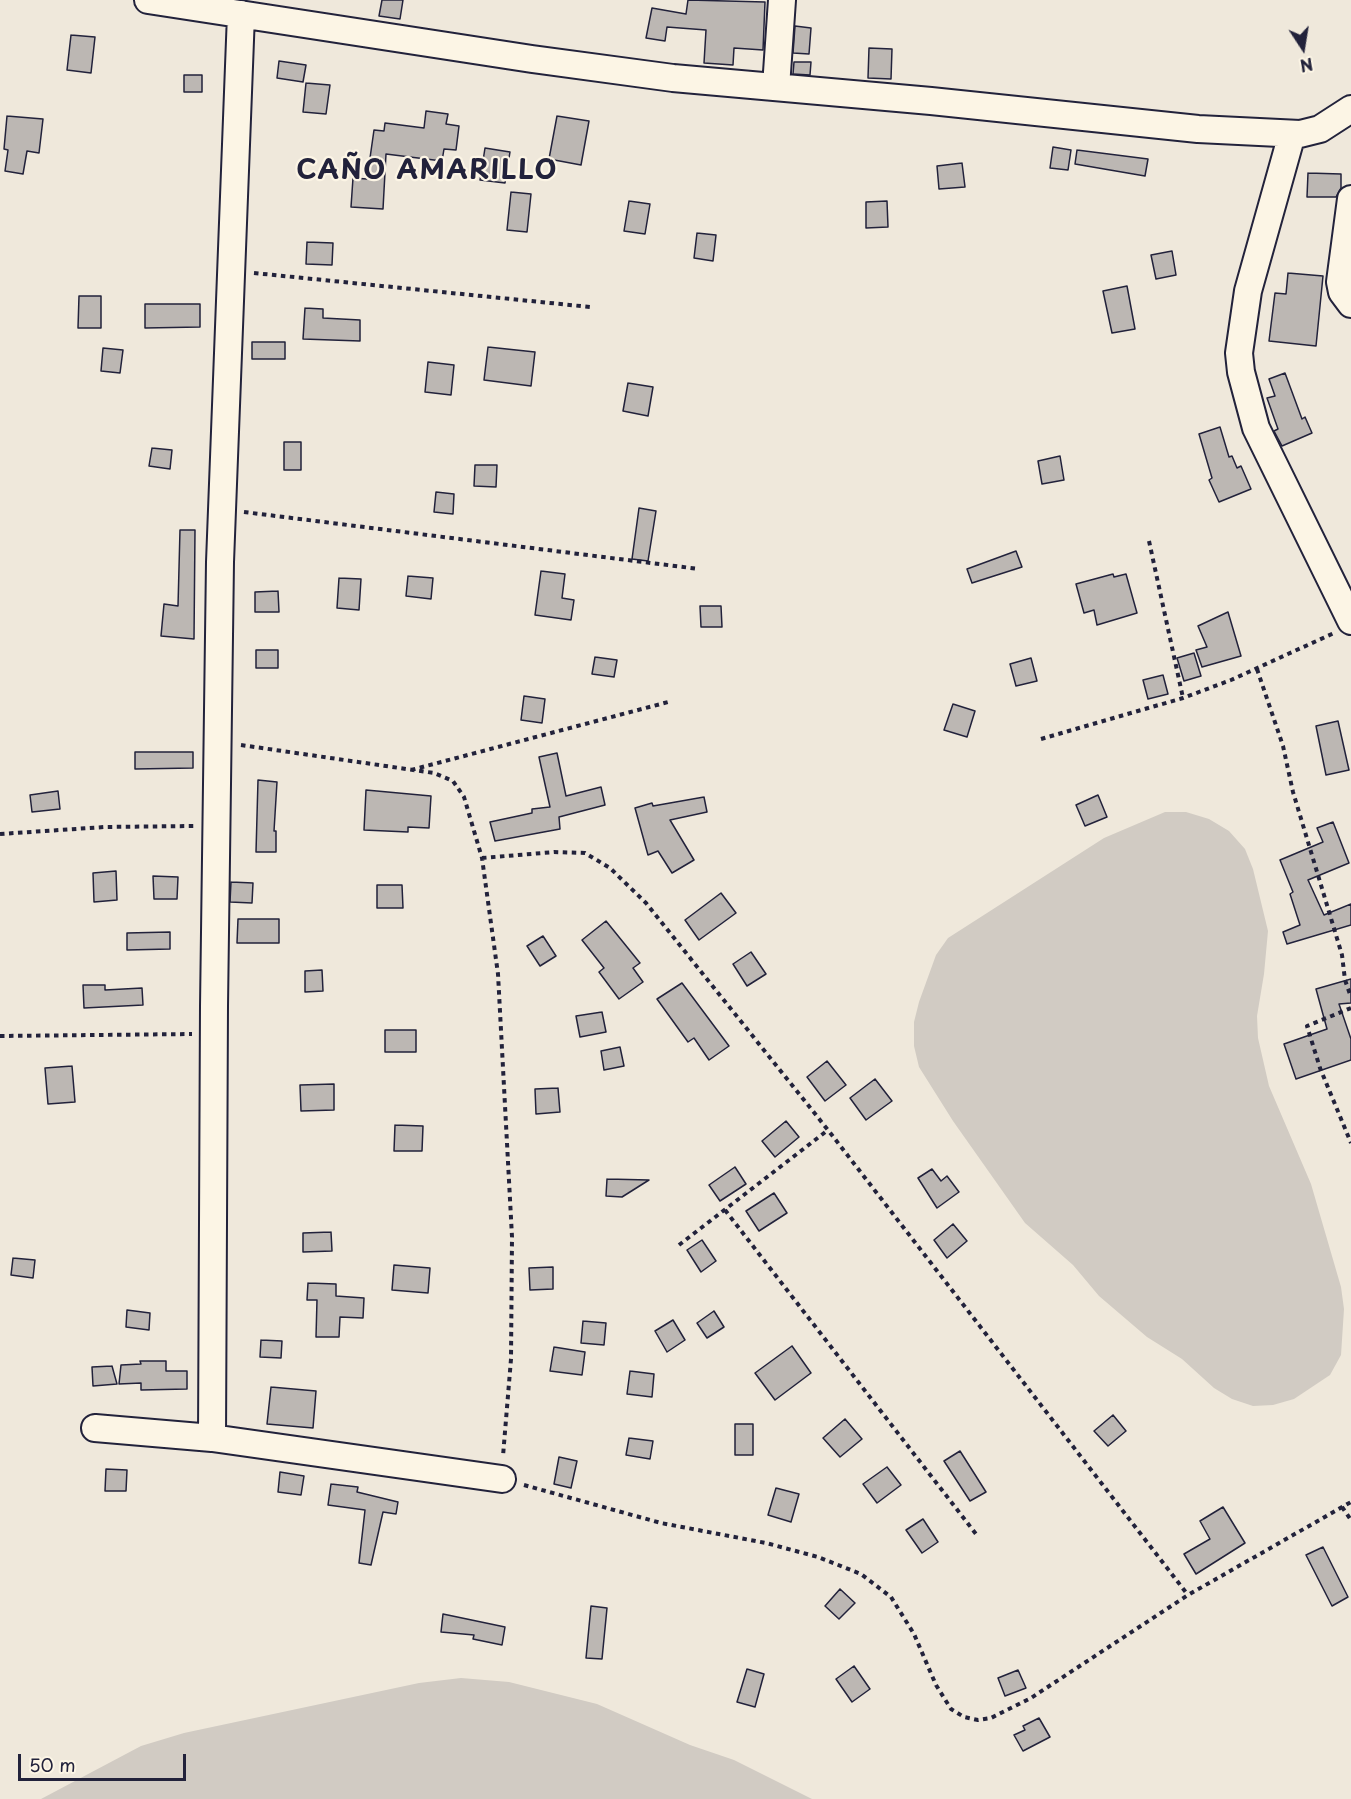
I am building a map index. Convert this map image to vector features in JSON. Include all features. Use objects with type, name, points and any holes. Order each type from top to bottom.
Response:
[{"type":"street","points":[[148,0],[532,59],[673,78],[1198,129],[1292,134],[1320,129],[1351,110]]},
{"type":"street","points":[[776,87],[782,0]]},
{"type":"street","points":[[212,1438],[216,825],[222,510],[241,14]]},
{"type":"street","points":[[1292,134],[1248,291],[1239,353],[1241,372],[1247,401],[1263,445],[1346,626]]},
{"type":"street","points":[[1351,199],[1340,282],[1342,292],[1351,304]]},
{"type":"street","points":[[95,1428],[212,1438],[501,1479]]},
{"type":"path","points":[[231,271],[590,307]]},
{"type":"path","points":[[222,510],[699,569]]},
{"type":"path","points":[[1149,541],[1183,698]]},
{"type":"path","points":[[1041,739],[1183,698],[1257,669],[1346,626]]},
{"type":"path","points":[[1257,669],[1283,746],[1293,792],[1342,955],[1345,980],[1351,997]]},
{"type":"path","points":[[409,771],[672,701]]},
{"type":"path","points":[[218,742],[434,773],[453,782],[464,798],[482,858],[498,974],[512,1237],[511,1359],[501,1479],[661,1522],[766,1543],[818,1557],[861,1574],[891,1597],[914,1634],[936,1685],[951,1709],[964,1717],[978,1720],[991,1718],[1031,1698],[1188,1595],[1351,1502]]},
{"type":"path","points":[[0,834],[105,826],[216,825]]},
{"type":"path","points":[[482,858],[554,852],[585,853],[610,868],[646,903],[828,1130],[1188,1595]]},
{"type":"path","points":[[1351,1008],[1307,1026],[1320,1068],[1351,1143]]},
{"type":"path","points":[[0,1036],[214,1033]]},
{"type":"path","points":[[679,1245],[828,1130]]},
{"type":"path","points":[[724,1210],[975,1534]]},
{"type":"path","points":[[1342,1507],[1351,1520]]},
{"type":"shaded area","points":[[1165,812],[1186,812],[1209,819],[1229,831],[1245,849],[1253,869],[1268,931],[1257,1016],[1258,1038],[1269,1086],[1311,1184],[1341,1287],[1344,1309],[1341,1355],[1330,1375],[1294,1399],[1273,1405],[1253,1406],[1232,1399],[1214,1388],[1182,1359],[1147,1337],[1099,1296],[1073,1265],[1025,1223],[953,1121],[919,1067],[914,1046],[914,1022],[919,1002],[936,955],[948,938],[1104,838]]},
{"type":"shaded area","points":[[461,1678],[509,1682],[597,1704],[690,1745],[734,1760],[812,1799],[41,1799],[141,1746],[184,1733],[419,1683]]},
{"type":"building","points":[[382,0],[403,0],[400,19],[379,16]]},
{"type":"building","points":[[688,0],[765,2],[763,50],[734,48],[733,65],[704,63],[706,30],[667,27],[665,41],[646,38],[652,8],[686,14]]},
{"type":"building","points":[[795,26],[811,28],[809,54],[793,53]]},
{"type":"building","points":[[71,35],[95,37],[91,73],[67,70]]},
{"type":"building","points":[[869,48],[892,49],[891,79],[868,78]]},
{"type":"building","points":[[279,61],[306,65],[303,82],[277,78]]},
{"type":"building","points":[[794,62],[811,62],[810,75],[793,74]]},
{"type":"building","points":[[184,75],[202,75],[202,92],[184,92]]},
{"type":"building","points":[[306,83],[330,85],[326,114],[303,112]]},
{"type":"building","points":[[426,111],[448,114],[446,124],[459,126],[456,150],[444,149],[442,161],[386,154],[383,209],[351,207],[353,178],[367,179],[374,130],[384,131],[385,123],[424,128]]},
{"type":"building","points":[[7,116],[43,119],[39,153],[27,151],[23,174],[5,171],[8,150],[4,149]]},
{"type":"building","points":[[557,116],[589,121],[581,165],[549,159]]},
{"type":"building","points":[[1053,147],[1071,150],[1068,170],[1050,168]]},
{"type":"building","points":[[485,148],[510,152],[505,183],[480,180]]},
{"type":"building","points":[[1077,150],[1148,159],[1145,176],[1075,164]]},
{"type":"building","points":[[962,163],[965,187],[939,189],[937,166]]},
{"type":"building","points":[[1308,173],[1341,174],[1341,188],[1336,197],[1307,197]]},
{"type":"building","points":[[511,192],[531,194],[527,232],[507,230]]},
{"type":"building","points":[[629,201],[650,204],[645,234],[624,231]]},
{"type":"building","points":[[887,201],[888,227],[866,228],[866,202]]},
{"type":"building","points":[[697,233],[716,235],[713,261],[694,258]]},
{"type":"building","points":[[307,242],[333,243],[332,265],[306,264]]},
{"type":"building","points":[[1172,251],[1176,275],[1156,279],[1151,255]]},
{"type":"building","points":[[1288,273],[1323,276],[1316,346],[1269,341],[1275,293],[1286,294]]},
{"type":"building","points":[[1127,286],[1135,329],[1112,333],[1103,291]]},
{"type":"building","points":[[79,296],[101,296],[101,328],[78,328]]},
{"type":"building","points":[[145,304],[200,304],[200,327],[145,328]]},
{"type":"building","points":[[305,308],[323,309],[323,318],[360,320],[360,341],[303,339]]},
{"type":"building","points":[[252,342],[285,342],[285,359],[252,359]]},
{"type":"building","points":[[488,347],[535,352],[531,386],[484,380]]},
{"type":"building","points":[[103,348],[123,350],[120,373],[101,371]]},
{"type":"building","points":[[428,362],[454,365],[451,395],[425,392]]},
{"type":"building","points":[[1285,373],[1302,419],[1305,417],[1312,433],[1282,446],[1274,431],[1278,429],[1267,398],[1275,396],[1269,379]]},
{"type":"building","points":[[628,383],[653,387],[648,416],[623,411]]},
{"type":"building","points":[[1220,427],[1229,457],[1232,456],[1237,468],[1241,466],[1251,489],[1219,502],[1209,480],[1212,478],[1199,434]]},
{"type":"building","points":[[284,442],[301,442],[301,470],[284,470]]},
{"type":"building","points":[[152,448],[172,450],[170,469],[149,466]]},
{"type":"building","points":[[1060,456],[1064,480],[1042,484],[1038,461]]},
{"type":"building","points":[[475,465],[497,465],[496,487],[474,486]]},
{"type":"building","points":[[436,492],[454,494],[453,514],[434,512]]},
{"type":"building","points":[[639,508],[656,511],[648,561],[632,559]]},
{"type":"building","points":[[180,530],[195,530],[194,639],[161,636],[164,604],[178,606]]},
{"type":"building","points":[[1016,551],[1022,567],[972,583],[967,569]]},
{"type":"building","points":[[541,571],[565,574],[562,598],[574,600],[571,620],[535,615]]},
{"type":"building","points":[[1113,574],[1114,577],[1126,574],[1137,613],[1097,625],[1094,610],[1084,613],[1076,584]]},
{"type":"building","points":[[408,576],[433,578],[431,599],[406,596]]},
{"type":"building","points":[[339,578],[361,579],[359,610],[337,608]]},
{"type":"building","points":[[278,591],[279,612],[255,612],[255,592]]},
{"type":"building","points":[[700,606],[721,606],[722,627],[701,627]]},
{"type":"building","points":[[1228,612],[1241,656],[1202,667],[1196,650],[1207,647],[1198,626]]},
{"type":"building","points":[[256,650],[278,650],[278,668],[256,668]]},
{"type":"building","points":[[1194,653],[1201,676],[1184,681],[1177,658]]},
{"type":"building","points":[[595,657],[617,660],[614,677],[592,674]]},
{"type":"building","points":[[1031,658],[1037,681],[1016,686],[1010,664]]},
{"type":"building","points":[[1163,675],[1168,694],[1148,699],[1143,680]]},
{"type":"building","points":[[524,696],[545,699],[542,723],[521,720]]},
{"type":"building","points":[[953,704],[975,711],[967,737],[944,730]]},
{"type":"building","points":[[1338,721],[1349,770],[1326,775],[1316,726]]},
{"type":"building","points":[[135,752],[193,752],[193,768],[135,769]]},
{"type":"building","points":[[557,753],[566,796],[601,787],[605,805],[559,817],[560,829],[495,841],[490,822],[532,813],[532,809],[550,807],[539,757]]},
{"type":"building","points":[[258,780],[277,782],[274,831],[276,831],[276,852],[256,852]]},
{"type":"building","points":[[366,790],[431,796],[429,828],[408,827],[408,832],[364,830]]},
{"type":"building","points":[[58,791],[60,809],[32,812],[30,795]]},
{"type":"building","points":[[1098,795],[1107,817],[1085,826],[1076,805]]},
{"type":"building","points":[[704,797],[707,812],[670,820],[694,860],[672,873],[658,851],[648,855],[635,808],[652,803],[653,806]]},
{"type":"building","points":[[1333,822],[1349,863],[1308,880],[1324,915],[1351,904],[1351,925],[1287,944],[1283,932],[1300,925],[1290,894],[1293,892],[1280,860],[1323,842],[1317,828]]},
{"type":"building","points":[[116,871],[117,900],[94,902],[93,873]]},
{"type":"building","points":[[153,876],[178,877],[177,899],[154,899]]},
{"type":"building","points":[[231,882],[253,883],[252,903],[230,902]]},
{"type":"building","points":[[377,885],[402,885],[403,908],[377,908]]},
{"type":"building","points":[[721,893],[736,913],[699,940],[685,920]]},
{"type":"building","points":[[238,919],[279,919],[279,943],[237,943]]},
{"type":"building","points":[[606,921],[640,963],[633,968],[643,982],[619,999],[599,972],[604,968],[582,940]]},
{"type":"building","points":[[170,932],[170,949],[127,950],[127,933]]},
{"type":"building","points":[[543,936],[556,956],[540,966],[527,946]]},
{"type":"building","points":[[751,952],[766,974],[747,986],[733,964]]},
{"type":"building","points":[[322,970],[323,991],[305,992],[305,971]]},
{"type":"building","points":[[1351,979],[1351,1003],[1339,1004],[1351,1039],[1351,1060],[1296,1079],[1284,1044],[1327,1029],[1316,989]]},
{"type":"building","points":[[682,983],[729,1046],[709,1060],[694,1038],[688,1042],[657,999]]},
{"type":"building","points":[[83,985],[105,985],[105,990],[142,988],[143,1005],[84,1008]]},
{"type":"building","points":[[602,1012],[606,1032],[580,1037],[576,1016]]},
{"type":"building","points":[[385,1030],[416,1030],[416,1052],[385,1052]]},
{"type":"building","points":[[620,1047],[624,1066],[604,1070],[601,1051]]},
{"type":"building","points":[[827,1061],[846,1085],[825,1101],[807,1077]]},
{"type":"building","points":[[72,1066],[75,1102],[48,1104],[45,1068]]},
{"type":"building","points":[[875,1079],[892,1101],[866,1120],[850,1098]]},
{"type":"building","points":[[334,1084],[334,1110],[301,1111],[300,1085]]},
{"type":"building","points":[[558,1088],[560,1112],[536,1114],[535,1089]]},
{"type":"building","points":[[786,1121],[799,1137],[775,1157],[762,1141]]},
{"type":"building","points":[[395,1125],[423,1126],[422,1151],[394,1151]]},
{"type":"building","points":[[735,1167],[746,1184],[720,1201],[709,1185]]},
{"type":"building","points":[[932,1169],[941,1181],[947,1176],[959,1192],[937,1208],[918,1178]]},
{"type":"building","points":[[607,1179],[649,1180],[622,1197],[606,1196]]},
{"type":"building","points":[[774,1193],[787,1213],[759,1231],[746,1211]]},
{"type":"building","points":[[953,1224],[967,1241],[947,1258],[934,1240]]},
{"type":"building","points":[[331,1232],[332,1251],[303,1252],[303,1233]]},
{"type":"building","points":[[702,1240],[716,1261],[701,1272],[687,1250]]},
{"type":"building","points":[[13,1258],[35,1260],[33,1278],[11,1275]]},
{"type":"building","points":[[394,1265],[430,1268],[428,1293],[392,1290]]},
{"type":"building","points":[[553,1267],[553,1289],[530,1290],[529,1268]]},
{"type":"building","points":[[308,1283],[336,1284],[336,1296],[364,1298],[363,1318],[340,1317],[339,1337],[316,1337],[317,1300],[307,1300]]},
{"type":"building","points":[[127,1310],[150,1313],[149,1330],[126,1327]]},
{"type":"building","points":[[714,1311],[724,1327],[707,1338],[697,1323]]},
{"type":"building","points":[[673,1320],[685,1340],[667,1352],[655,1331]]},
{"type":"building","points":[[583,1321],[606,1323],[604,1345],[581,1343]]},
{"type":"building","points":[[261,1340],[282,1341],[281,1358],[260,1357]]},
{"type":"building","points":[[792,1346],[811,1373],[775,1400],[755,1373]]},
{"type":"building","points":[[554,1347],[585,1352],[582,1375],[550,1371]]},
{"type":"building","points":[[140,1361],[166,1361],[166,1371],[187,1371],[187,1389],[141,1390],[141,1383],[119,1384],[121,1365],[141,1364]]},
{"type":"building","points":[[112,1366],[117,1384],[93,1386],[92,1367]]},
{"type":"building","points":[[630,1371],[654,1374],[652,1397],[627,1394]]},
{"type":"building","points":[[271,1387],[316,1391],[313,1428],[267,1424]]},
{"type":"building","points":[[1113,1415],[1126,1431],[1108,1446],[1094,1431]]},
{"type":"building","points":[[845,1419],[862,1439],[840,1457],[823,1438]]},
{"type":"building","points":[[735,1424],[753,1424],[753,1455],[735,1455]]},
{"type":"building","points":[[629,1438],[653,1441],[650,1459],[626,1455]]},
{"type":"building","points":[[960,1451],[986,1492],[970,1501],[944,1461]]},
{"type":"building","points":[[559,1457],[577,1461],[571,1488],[554,1484]]},
{"type":"building","points":[[887,1467],[901,1485],[877,1503],[863,1484]]},
{"type":"building","points":[[106,1469],[127,1470],[126,1491],[105,1491]]},
{"type":"building","points":[[280,1472],[304,1476],[301,1495],[278,1492]]},
{"type":"building","points":[[331,1484],[358,1487],[357,1492],[398,1502],[396,1514],[383,1512],[371,1565],[359,1563],[365,1510],[328,1505]]},
{"type":"building","points":[[776,1488],[799,1494],[791,1522],[768,1515]]},
{"type":"building","points":[[1223,1507],[1245,1543],[1196,1574],[1184,1554],[1210,1539],[1200,1521]]},
{"type":"building","points":[[923,1519],[938,1542],[922,1553],[906,1530]]},
{"type":"building","points":[[1323,1547],[1348,1597],[1332,1606],[1306,1555]]},
{"type":"building","points":[[840,1589],[855,1603],[839,1619],[825,1606]]},
{"type":"building","points":[[591,1606],[607,1608],[602,1659],[586,1658]]},
{"type":"building","points":[[443,1614],[505,1627],[502,1645],[473,1639],[474,1635],[441,1632]]},
{"type":"building","points":[[854,1666],[870,1689],[852,1702],[836,1679]]},
{"type":"building","points":[[747,1669],[764,1674],[755,1707],[737,1702]]},
{"type":"building","points":[[1018,1670],[1026,1688],[1005,1696],[998,1678]]},
{"type":"building","points":[[1039,1718],[1050,1737],[1023,1751],[1014,1735],[1025,1730],[1023,1726]]},
{"type":"district","name":"CAÑO AMARILLO","points":[[427,172]]}]
